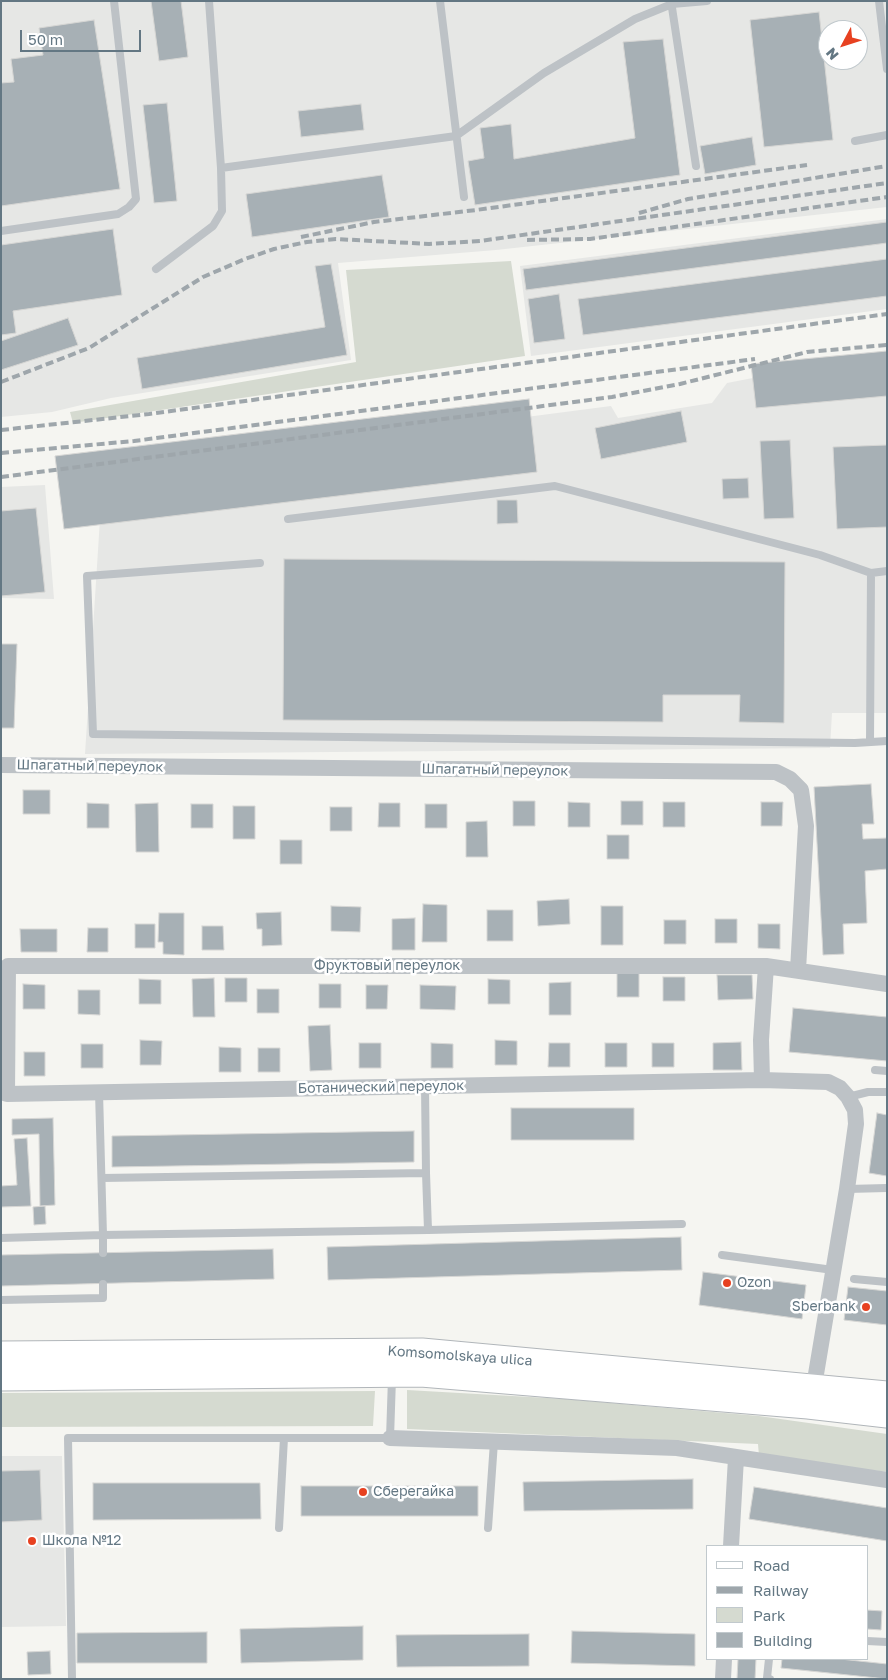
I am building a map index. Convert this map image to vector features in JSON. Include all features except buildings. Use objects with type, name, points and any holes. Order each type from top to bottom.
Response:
[{"type":"main road","name":"Komsomolskaya ulica","points":[[1,1354],[422,1351],[887,1394]]},
{"type":"main road","name":"Komsomolskaya ulica","points":[[1,1378],[431,1375],[798,1405],[887,1415]]},
{"type":"street","name":"Шпагатный переулок","points":[[1,765],[776,772],[790,779],[801,790],[806,826],[798,970]]},
{"type":"street","name":"Фруктовый переулок","points":[[3,1095],[8,966],[766,966],[887,984]]},
{"type":"street","points":[[762,1080],[761,1040],[766,966]]},
{"type":"street","name":"Ботанический переулок","points":[[3,1095],[762,1080],[828,1082],[840,1088],[848,1097]]},
{"type":"street","points":[[814,1386],[856,1124],[855,1110],[848,1097]]},
{"type":"street","points":[[390,1438],[677,1448],[887,1480]]},
{"type":"street","points":[[731,1545],[736,1458]]},
{"type":"street","points":[[723,1679],[724,1660]]},
{"type":"lane","points":[[1,232],[118,214],[129,207],[136,199],[114,1]]},
{"type":"lane","points":[[156,269],[213,226],[222,211],[221,168],[208,1]]},
{"type":"lane","points":[[440,1],[464,197]]},
{"type":"lane","points":[[221,168],[456,136],[544,73],[635,19],[672,3],[707,1]]},
{"type":"lane","points":[[879,1],[887,69]]},
{"type":"lane","points":[[672,3],[696,166]]},
{"type":"lane","points":[[854,142],[887,135]]},
{"type":"lane","points":[[288,518],[555,486],[820,555],[871,573],[887,571]]},
{"type":"lane","points":[[260,563],[87,576],[93,734],[887,741]]},
{"type":"lane","points":[[870,742],[871,573]]},
{"type":"lane","points":[[874,1070],[887,1071]]},
{"type":"lane","points":[[425,1086],[428,1230]]},
{"type":"lane","points":[[99,1092],[103,1253]]},
{"type":"lane","points":[[848,1097],[868,1092],[887,1092]]},
{"type":"lane","points":[[102,1178],[426,1173]]},
{"type":"lane","points":[[847,1189],[887,1188]]},
{"type":"lane","points":[[1,1238],[682,1224]]},
{"type":"lane","points":[[722,1255],[833,1270]]},
{"type":"lane","points":[[854,1279],[887,1282]]},
{"type":"lane","points":[[1,1300],[103,1298],[103,1284]]},
{"type":"lane","points":[[72,1679],[68,1438],[390,1438],[392,1374]]},
{"type":"lane","points":[[279,1528],[284,1438]]},
{"type":"lane","points":[[488,1528],[494,1442]]},
{"type":"lane","points":[[868,1641],[887,1642]]},
{"type":"lane","points":[[769,1660],[768,1678],[770,1679]]},
{"type":"shaded area","points":[[1,1],[887,1],[887,207],[496,250],[338,263],[351,360],[111,398],[52,412],[1,417]]},
{"type":"shaded area","points":[[887,219],[887,309],[531,356],[520,266]]},
{"type":"shaded area","points":[[887,358],[887,719],[886,713],[832,713],[830,748],[85,754],[103,472],[611,406],[618,418],[712,403],[727,383],[789,371]]},
{"type":"shaded area","points":[[45,485],[54,599],[1,598],[1,487]]},
{"type":"shaded area","name":"Школа №12","points":[[1,1456],[62,1456],[66,1626],[1,1627]]},
{"type":"green space","points":[[511,261],[525,356],[73,423],[70,412],[356,362],[346,270]]},
{"type":"green space","points":[[407,1390],[565,1399],[759,1416],[887,1434],[887,1472],[759,1456],[758,1444],[407,1429]]},
{"type":"green space","points":[[375,1391],[373,1426],[1,1427],[1,1393]]},
{"type":"railway","points":[[301,237],[374,222],[807,165]]},
{"type":"railway","points":[[639,213],[688,199],[887,166]]},
{"type":"railway","points":[[1,382],[89,348],[203,277],[274,249],[307,242],[336,239],[429,244],[480,241],[887,183]]},
{"type":"railway","points":[[527,240],[590,239],[887,197]]},
{"type":"railway","points":[[1,430],[149,414],[887,314]]},
{"type":"railway","points":[[1,477],[612,397],[680,384],[807,352],[887,345]]},
{"type":"railway","points":[[1,453],[134,441],[755,359]]},
{"type":"place","name":"Ozon","points":[[727,1283]]},
{"type":"place","name":"Sberbank","points":[[866,1307]]},
{"type":"place","name":"Сберегайка","points":[[363,1492]]},
{"type":"place","name":"Школа №12","points":[[32,1541]]}]
